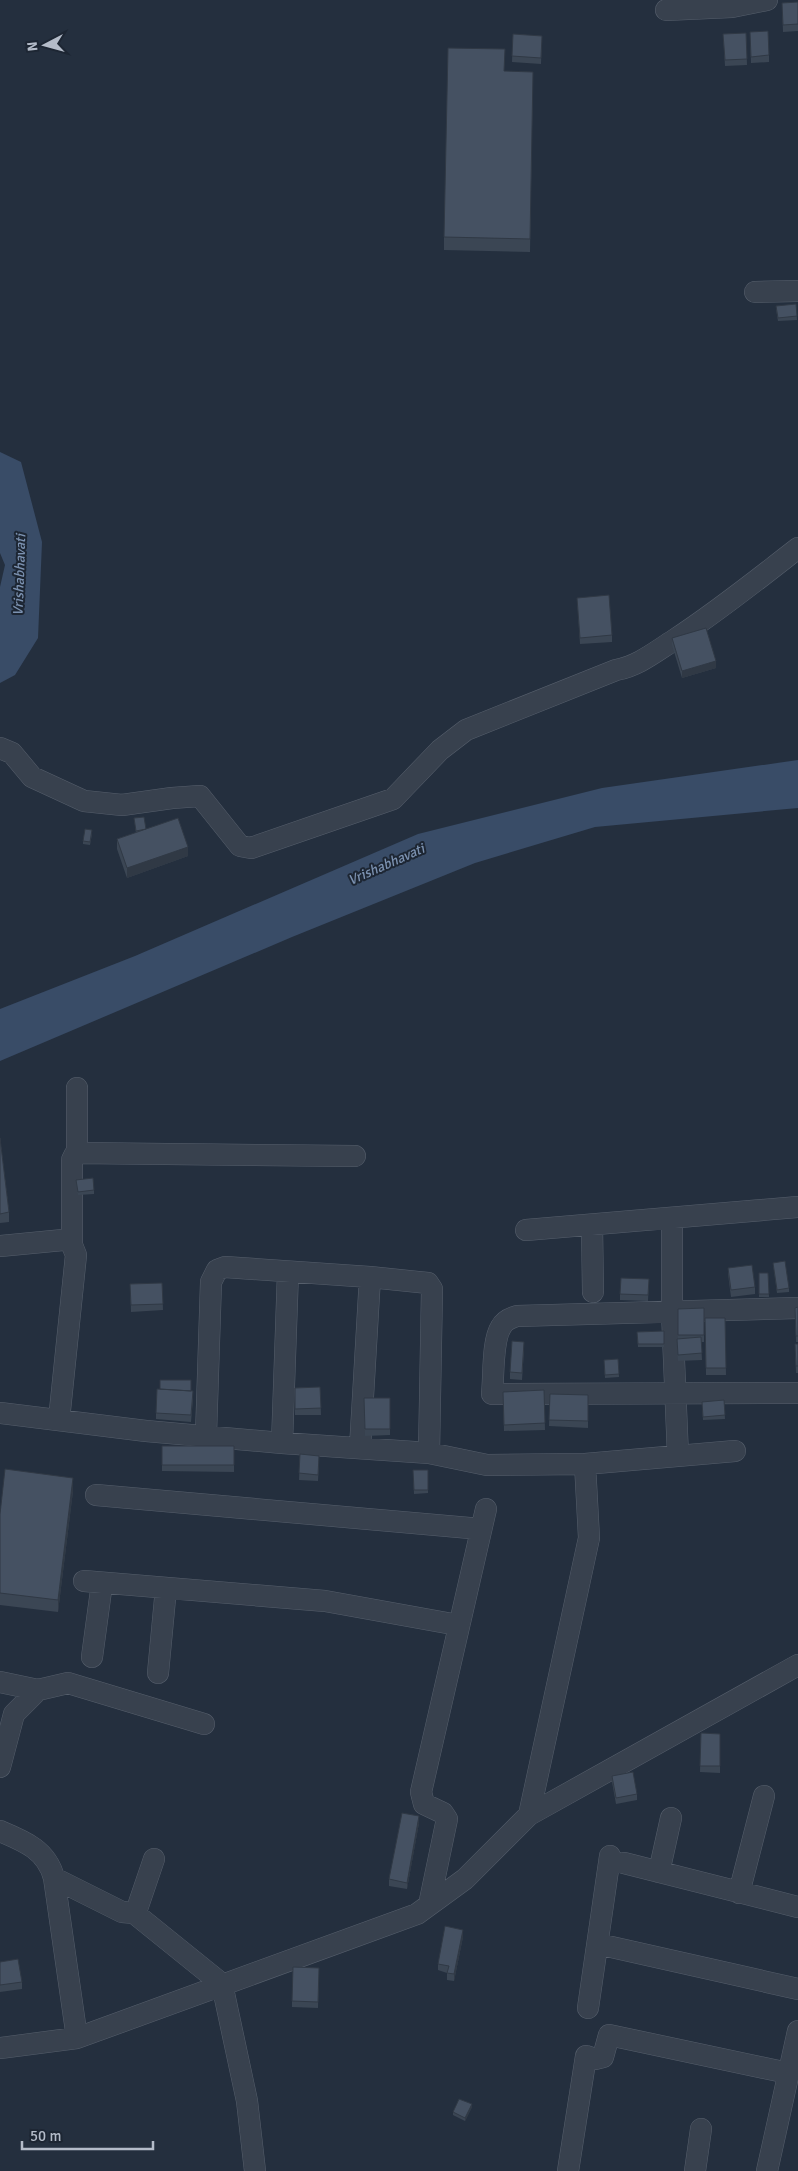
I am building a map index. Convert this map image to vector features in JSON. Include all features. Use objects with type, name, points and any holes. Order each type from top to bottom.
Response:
[{"type":"street","points":[[666,10],[732,7],[767,0]]},
{"type":"street","points":[[755,292],[798,291]]},
{"type":"street","points":[[0,748],[12,754],[32,776],[84,801],[122,805],[200,796],[240,846],[251,848],[393,799],[436,753],[466,730],[616,670],[629,668],[642,661],[712,615],[798,548]]},
{"type":"street","points":[[60,1420],[76,1255],[72,1244],[72,1160],[77,1153],[77,1088]]},
{"type":"street","points":[[77,1153],[355,1156]]},
{"type":"street","points":[[526,1230],[798,1207]]},
{"type":"street","points":[[672,1218],[672,1312],[678,1456]]},
{"type":"street","points":[[592,1225],[593,1292]]},
{"type":"street","points":[[0,1246],[63,1240],[72,1244]]},
{"type":"street","points":[[206,1436],[212,1275],[217,1270],[225,1267],[370,1277],[428,1284],[432,1289],[429,1454]]},
{"type":"street","points":[[282,1443],[288,1272]]},
{"type":"street","points":[[360,1448],[370,1277]]},
{"type":"street","points":[[798,1308],[517,1316],[508,1319],[501,1327],[497,1337],[492,1394],[798,1393]]},
{"type":"street","points":[[0,1413],[146,1431],[429,1454],[487,1465],[586,1464],[734,1451]]},
{"type":"street","points":[[529,1815],[589,1538],[586,1464]]},
{"type":"street","points":[[96,1495],[483,1519],[421,1792],[424,1804],[443,1813],[447,1819],[429,1905]]},
{"type":"street","points":[[92,1656],[93,1582],[325,1601],[458,1625]]},
{"type":"street","points":[[158,1673],[166,1588]]},
{"type":"street","points":[[0,2048],[77,2038],[417,1914],[465,1879],[529,1815],[798,1665]]},
{"type":"street","points":[[0,1682],[38,1690],[68,1683],[204,1724]]},
{"type":"street","points":[[0,1767],[14,1714],[38,1690]]},
{"type":"street","points":[[739,1893],[764,1796]]},
{"type":"street","points":[[659,1872],[671,1818]]},
{"type":"street","points":[[0,1831],[28,1842],[51,1867],[77,2038]]},
{"type":"street","points":[[134,1913],[154,1859]]},
{"type":"street","points":[[588,2008],[598,1944],[617,1860],[798,1908]]},
{"type":"street","points":[[54,1878],[122,1912],[134,1913],[222,1984],[247,2101],[255,2171]]},
{"type":"street","points":[[598,1944],[798,1989]]},
{"type":"street","points":[[767,2171],[798,2031]]},
{"type":"street","points":[[568,2171],[586,2056],[595,2059],[603,2057],[609,2035],[788,2073]]},
{"type":"street","points":[[695,2171],[701,2129]]},
{"type":"water","name":"Vrishabhavati","points":[[0,452],[21,462],[42,542],[38,638],[15,675],[0,683],[0,587],[5,565],[0,553]]},
{"type":"water","name":"Vrishabhavati","points":[[798,760],[798,808],[595,827],[475,863],[292,937],[0,1061],[0,1009],[135,956],[418,834],[602,788]]},
{"type":"building","points":[[798,2],[798,24],[783,25],[782,3]]},
{"type":"building","points":[[768,31],[769,55],[751,57],[750,32]]},
{"type":"building","points":[[746,33],[747,59],[725,60],[723,34]]},
{"type":"building","points":[[513,34],[542,36],[541,58],[512,56]]},
{"type":"building","points":[[448,48],[505,49],[504,71],[533,72],[530,239],[444,237]]},
{"type":"building","points":[[796,304],[797,316],[778,318],[776,306]]},
{"type":"building","points":[[609,595],[612,635],[580,638],[577,598]]},
{"type":"building","points":[[706,628],[716,661],[682,671],[672,638]]},
{"type":"building","points":[[144,817],[146,829],[136,831],[134,818]]},
{"type":"building","points":[[178,818],[188,847],[127,868],[117,839]]},
{"type":"building","points":[[85,829],[92,830],[90,842],[83,841]]},
{"type":"building","points":[[0,1138],[9,1212],[0,1214]]},
{"type":"building","points":[[93,1178],[94,1190],[78,1192],[76,1180]]},
{"type":"building","points":[[785,1261],[789,1288],[777,1290],[773,1263]]},
{"type":"building","points":[[752,1265],[755,1287],[731,1290],[728,1268]]},
{"type":"building","points":[[759,1273],[768,1273],[769,1294],[759,1294]]},
{"type":"building","points":[[621,1278],[649,1279],[648,1295],[620,1294]]},
{"type":"building","points":[[162,1283],[163,1304],[131,1305],[130,1284]]},
{"type":"building","points":[[798,1307],[798,1336],[796,1336],[795,1308]]},
{"type":"building","points":[[704,1308],[704,1335],[678,1335],[678,1309]]},
{"type":"building","points":[[705,1318],[725,1318],[726,1368],[706,1368]]},
{"type":"building","points":[[664,1331],[664,1344],[638,1344],[637,1332]]},
{"type":"building","points":[[701,1337],[702,1353],[678,1355],[677,1339]]},
{"type":"building","points":[[512,1341],[524,1342],[522,1373],[510,1372]]},
{"type":"building","points":[[795,1344],[798,1344],[798,1366],[796,1366]]},
{"type":"building","points":[[618,1359],[619,1374],[605,1375],[604,1360]]},
{"type":"building","points":[[160,1380],[191,1380],[191,1391],[160,1389]]},
{"type":"building","points":[[320,1387],[321,1408],[295,1409],[295,1388]]},
{"type":"building","points":[[157,1389],[193,1391],[191,1415],[156,1413]]},
{"type":"building","points":[[544,1390],[545,1423],[504,1425],[503,1392]]},
{"type":"building","points":[[550,1394],[588,1395],[588,1421],[549,1420]]},
{"type":"building","points":[[364,1398],[390,1398],[390,1429],[365,1429]]},
{"type":"building","points":[[724,1400],[725,1415],[703,1417],[702,1402]]},
{"type":"building","points":[[162,1446],[234,1446],[234,1465],[162,1465]]},
{"type":"building","points":[[300,1454],[319,1456],[318,1475],[299,1473]]},
{"type":"building","points":[[5,1469],[73,1478],[58,1600],[0,1593],[0,1514]]},
{"type":"building","points":[[413,1470],[428,1470],[428,1490],[414,1490]]},
{"type":"building","points":[[701,1733],[720,1734],[720,1766],[700,1766]]},
{"type":"building","points":[[633,1772],[637,1794],[616,1798],[612,1776]]},
{"type":"building","points":[[402,1813],[419,1816],[407,1883],[389,1879]]},
{"type":"building","points":[[445,1926],[463,1930],[454,1974],[447,1973],[449,1966],[438,1964]]},
{"type":"building","points":[[18,1959],[22,1982],[0,1985],[0,1962]]},
{"type":"building","points":[[293,1967],[319,1968],[318,2002],[292,2001]]},
{"type":"building","points":[[459,2099],[472,2104],[465,2118],[453,2112]]}]
